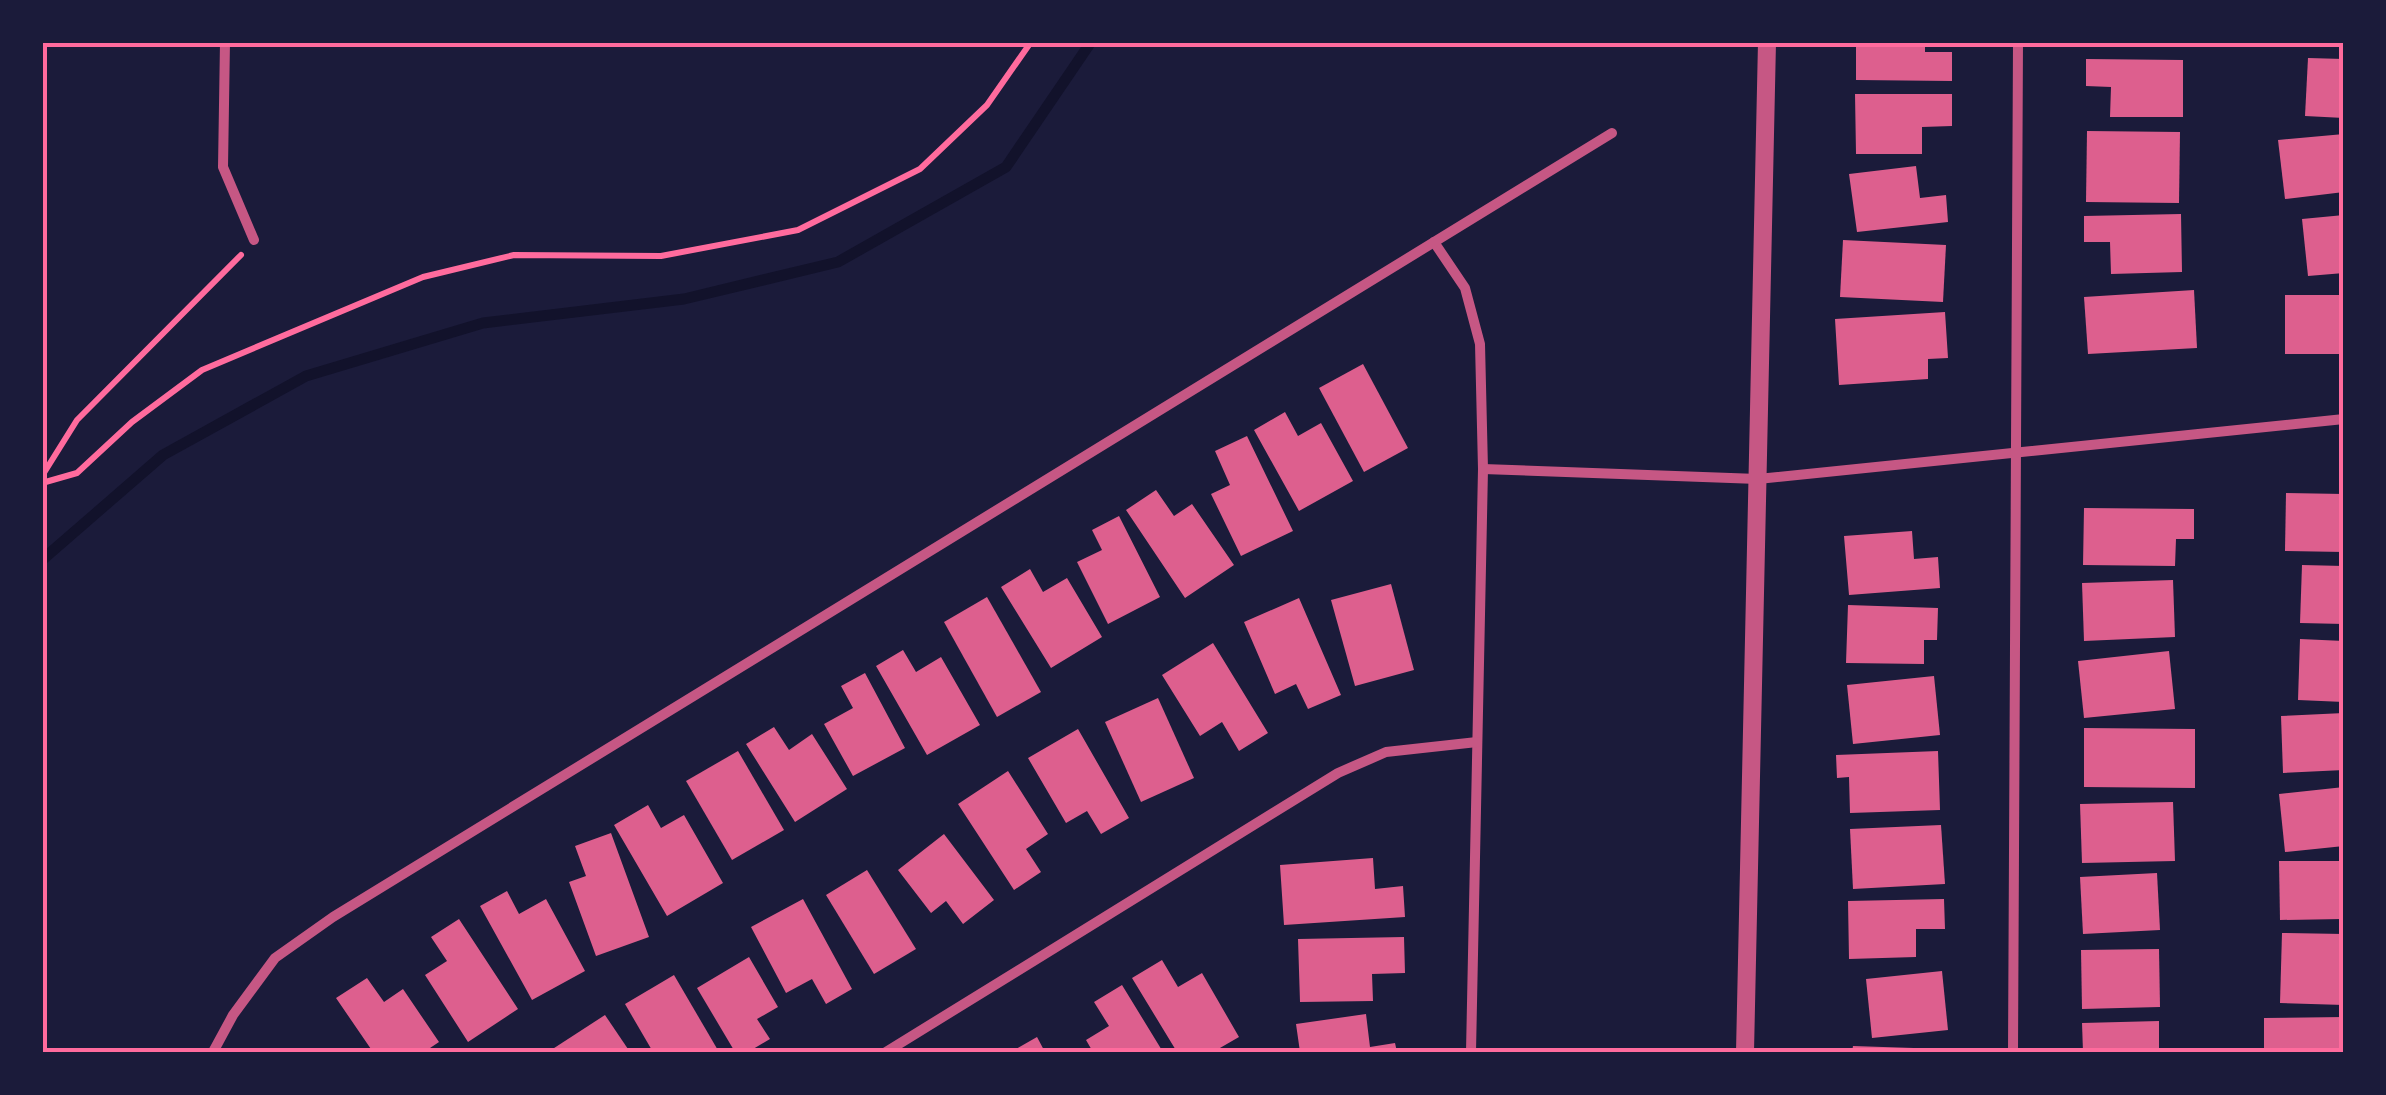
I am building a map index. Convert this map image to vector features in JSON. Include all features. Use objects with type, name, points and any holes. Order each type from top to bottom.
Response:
[{"type":"street","points":[[225,42],[223,168],[254,240]]},
{"type":"street","points":[[1745,1052],[1767,42]]},
{"type":"street","points":[[2013,1052],[2018,42]]},
{"type":"street","points":[[213,1052],[233,1015],[275,958],[333,917],[1612,133]]},
{"type":"street","points":[[1434,242],[1465,288],[1480,344],[1483,470],[1471,1052]]},
{"type":"street","points":[[1483,470],[1758,478],[2344,419]]},
{"type":"street","points":[[886,1052],[1338,772],[1386,752],[1477,742]]},
{"type":"path","points":[[42,480],[77,472],[132,422],[202,370],[423,277],[514,256],[661,256],[798,230],[920,169],[988,105],[1031,42]]},
{"type":"path","points":[[42,480],[77,420],[254,240]]},
{"type":"building","points":[[1856,42],[1925,42],[1925,52],[1952,52],[1952,81],[1856,80]]},
{"type":"building","points":[[2308,58],[2344,59],[2344,118],[2305,116]]},
{"type":"building","points":[[2086,59],[2183,60],[2183,117],[2110,117],[2111,87],[2086,86]]},
{"type":"building","points":[[1855,94],[1952,94],[1952,126],[1922,127],[1922,154],[1856,154]]},
{"type":"building","points":[[2087,131],[2180,132],[2179,203],[2086,202]]},
{"type":"building","points":[[2344,134],[2344,192],[2285,199],[2278,140]]},
{"type":"building","points":[[1916,166],[1920,198],[1946,195],[1948,222],[1857,232],[1849,174]]},
{"type":"building","points":[[2181,214],[2182,272],[2111,274],[2110,242],[2084,242],[2084,216]]},
{"type":"building","points":[[2344,215],[2344,273],[2308,276],[2302,219]]},
{"type":"building","points":[[1843,240],[1946,245],[1943,302],[1840,297]]},
{"type":"building","points":[[2194,290],[2197,348],[2088,354],[2084,297]]},
{"type":"building","points":[[2285,295],[2344,295],[2344,354],[2285,354]]},
{"type":"building","points":[[1945,312],[1948,358],[1928,359],[1928,379],[1839,385],[1835,319]]},
{"type":"building","points":[[1363,364],[1408,448],[1364,472],[1319,388]]},
{"type":"building","points":[[1285,412],[1298,436],[1321,423],[1353,481],[1299,511],[1254,430]]},
{"type":"building","points":[[1247,436],[1293,531],[1241,556],[1211,494],[1230,485],[1215,451]]},
{"type":"building","points":[[1156,490],[1174,516],[1192,504],[1234,565],[1185,598],[1126,510]]},
{"type":"building","points":[[2286,493],[2344,494],[2344,552],[2285,551]]},
{"type":"building","points":[[2084,508],[2194,509],[2194,539],[2176,539],[2175,566],[2083,565]]},
{"type":"building","points":[[1119,516],[1160,597],[1108,624],[1077,562],[1102,550],[1092,530]]},
{"type":"building","points":[[1912,531],[1914,559],[1938,557],[1940,588],[1849,595],[1844,536]]},
{"type":"building","points":[[2302,565],[2344,566],[2344,624],[2300,623]]},
{"type":"building","points":[[1030,569],[1043,592],[1067,578],[1102,637],[1051,668],[1001,587]]},
{"type":"building","points":[[2173,580],[2175,637],[2084,641],[2082,583]]},
{"type":"building","points":[[1391,584],[1414,670],[1355,686],[1331,600]]},
{"type":"building","points":[[987,597],[1041,692],[997,717],[944,622]]},
{"type":"building","points":[[1299,598],[1341,695],[1308,709],[1296,684],[1275,694],[1244,622]]},
{"type":"building","points":[[1848,605],[1938,608],[1937,640],[1924,640],[1924,664],[1846,663]]},
{"type":"building","points":[[2300,639],[2344,641],[2344,702],[2298,700]]},
{"type":"building","points":[[1213,643],[1268,733],[1239,751],[1222,722],[1200,736],[1162,675]]},
{"type":"building","points":[[903,650],[916,672],[941,657],[980,725],[927,755],[876,666]]},
{"type":"building","points":[[2169,651],[2175,709],[2084,718],[2078,661]]},
{"type":"building","points":[[865,673],[905,748],[853,776],[824,724],[853,708],[841,686]]},
{"type":"building","points":[[1934,676],[1940,735],[1853,744],[1847,685]]},
{"type":"building","points":[[1158,698],[1194,778],[1141,802],[1105,722]]},
{"type":"building","points":[[2344,713],[2344,770],[2283,773],[2281,716]]},
{"type":"building","points":[[774,727],[789,750],[812,734],[847,789],[795,822],[746,744]]},
{"type":"building","points":[[2084,728],[2195,729],[2195,788],[2084,787]]},
{"type":"building","points":[[1078,729],[1129,818],[1101,834],[1087,811],[1066,823],[1028,758]]},
{"type":"building","points":[[738,751],[784,830],[732,860],[686,781]]},
{"type":"building","points":[[1938,751],[1940,810],[1850,813],[1849,777],[1837,778],[1836,755]]},
{"type":"building","points":[[1008,771],[1048,834],[1026,849],[1041,872],[1014,890],[958,804]]},
{"type":"building","points":[[2344,787],[2344,846],[2285,852],[2279,794]]},
{"type":"building","points":[[2173,802],[2175,861],[2082,863],[2080,804]]},
{"type":"building","points":[[648,805],[661,828],[684,815],[723,883],[667,916],[614,825]]},
{"type":"building","points":[[1941,825],[1945,884],[1853,889],[1850,829]]},
{"type":"building","points":[[611,833],[649,937],[596,956],[569,882],[586,876],[575,846]]},
{"type":"building","points":[[944,834],[994,900],[963,924],[946,901],[931,913],[898,870]]},
{"type":"building","points":[[1373,858],[1375,889],[1403,886],[1405,917],[1284,925],[1280,865]]},
{"type":"building","points":[[2279,861],[2344,861],[2342,919],[2280,920]]},
{"type":"building","points":[[867,870],[916,949],[874,974],[826,895]]},
{"type":"building","points":[[2157,873],[2160,930],[2083,934],[2080,877]]},
{"type":"building","points":[[507,891],[519,914],[546,899],[585,971],[532,1000],[480,906]]},
{"type":"building","points":[[803,899],[852,989],[826,1004],[812,979],[786,993],[751,927]]},
{"type":"building","points":[[1944,899],[1945,929],[1916,929],[1916,957],[1849,959],[1848,901]]},
{"type":"building","points":[[459,919],[518,1009],[468,1042],[425,975],[447,961],[431,937]]},
{"type":"building","points":[[2282,933],[2344,934],[2344,1005],[2280,1003]]},
{"type":"building","points":[[1404,937],[1405,973],[1372,974],[1373,1001],[1300,1002],[1298,939]]},
{"type":"building","points":[[2159,949],[2160,1007],[2082,1009],[2081,950]]},
{"type":"building","points":[[749,957],[778,1007],[757,1019],[770,1039],[748,1052],[735,1052],[697,988]]},
{"type":"building","points":[[1162,960],[1178,987],[1202,973],[1239,1037],[1213,1052],[1177,1052],[1132,978]]},
{"type":"building","points":[[1942,971],[1948,1030],[1872,1038],[1866,979]]},
{"type":"building","points":[[674,975],[719,1052],[653,1052],[625,1004]]},
{"type":"building","points":[[367,978],[384,1002],[403,989],[439,1042],[424,1052],[373,1052],[336,998]]},
{"type":"building","points":[[1122,985],[1163,1052],[1093,1052],[1086,1040],[1109,1026],[1094,1002]]},
{"type":"building","points":[[1366,1014],[1370,1047],[1395,1043],[1397,1052],[1300,1052],[1296,1024]]},
{"type":"building","points":[[605,1015],[630,1052],[548,1052]]},
{"type":"building","points":[[2344,1017],[2344,1052],[2264,1052],[2264,1018]]},
{"type":"building","points":[[2159,1021],[2159,1052],[2083,1052],[2082,1023]]},
{"type":"building","points":[[1037,1037],[1045,1052],[1011,1052]]},
{"type":"building","points":[[1853,1046],[1944,1049],[1852,1052]]},
{"type":"waterway","points":[[42,560],[163,455],[306,376],[483,323],[684,299],[838,262],[1006,167],[1091,42]]}]
